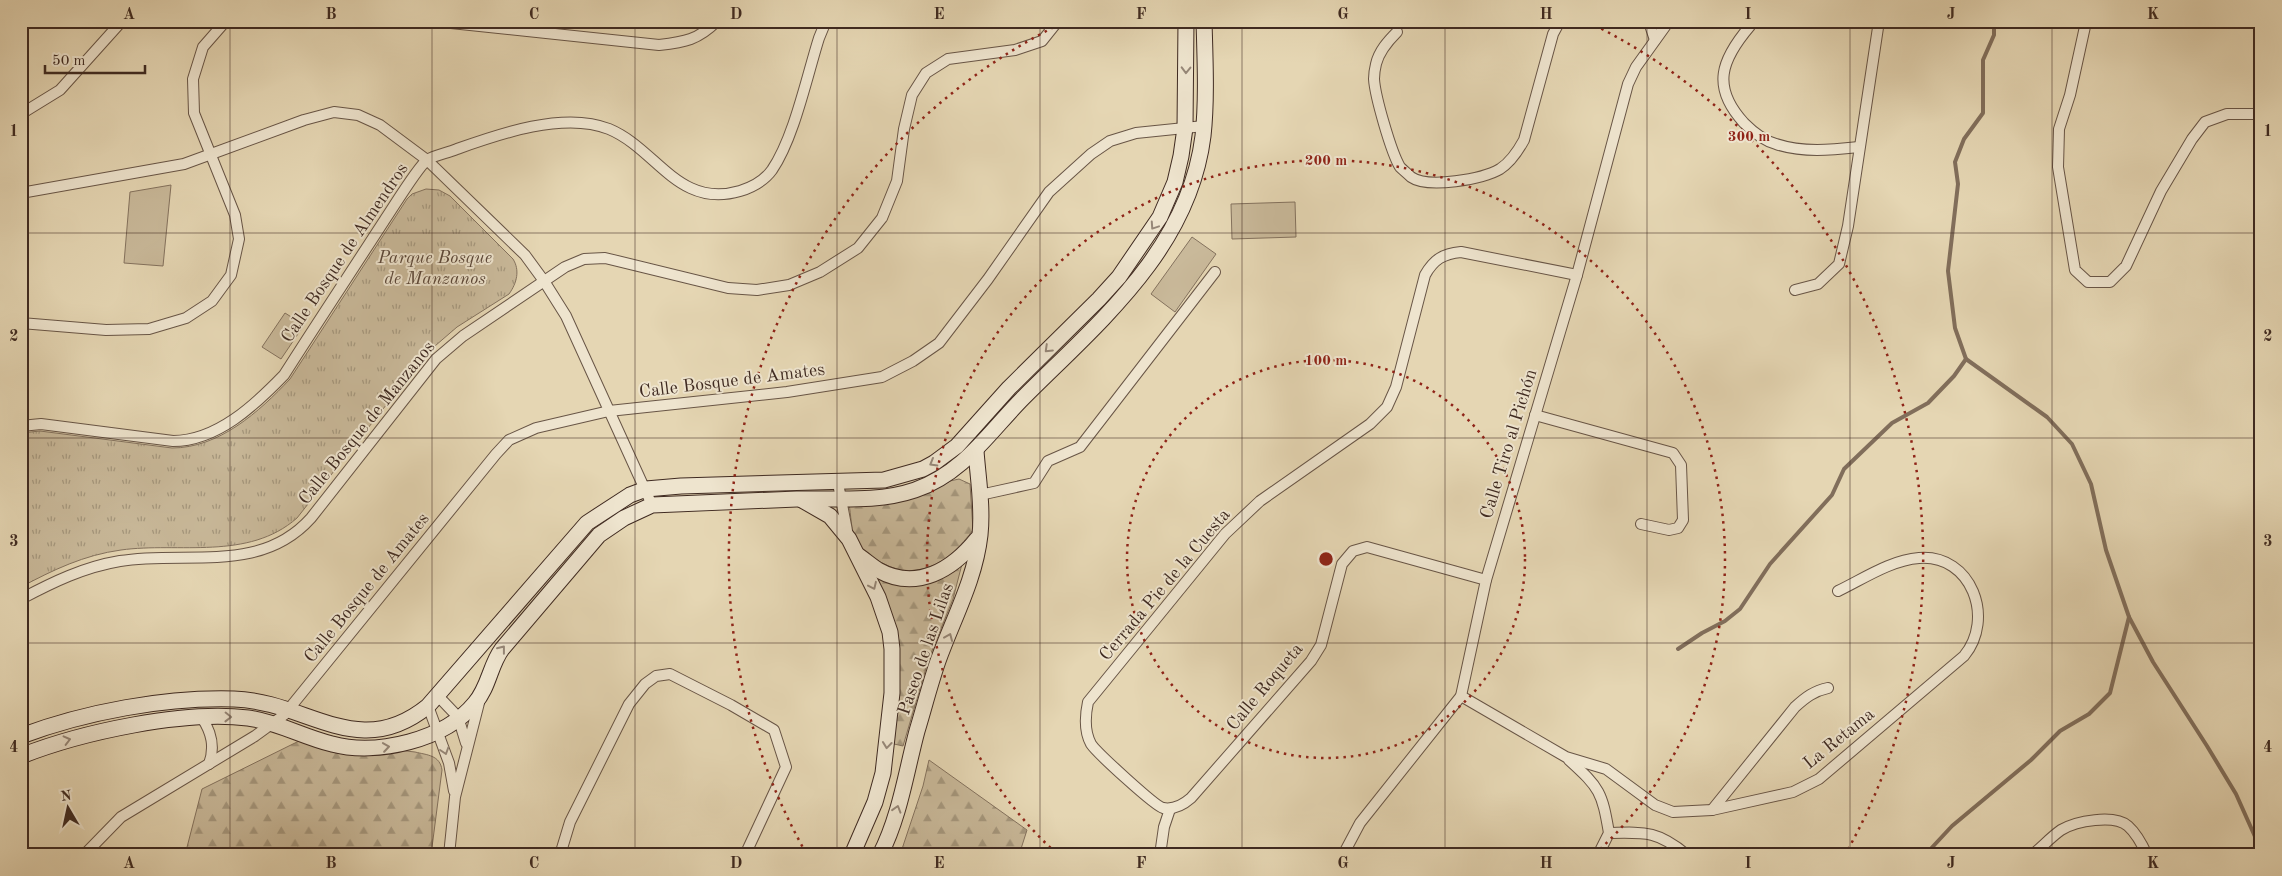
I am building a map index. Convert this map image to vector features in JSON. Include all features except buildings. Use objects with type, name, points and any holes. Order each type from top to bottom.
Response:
[{"type":"street","points":[[21,114],[60,90],[122,21]]},
{"type":"street","points":[[21,323],[106,330],[149,328],[186,318],[212,301],[231,274],[239,239],[235,215],[194,113],[192,79],[203,47],[228,21]]},
{"type":"street","points":[[432,21],[659,46],[686,42],[706,32],[717,21]]},
{"type":"street","name":"Calle Bosque de Almendros","points":[[21,426],[41,424],[182,441],[209,433],[232,420],[260,399],[284,375],[401,195],[427,160],[497,135],[562,123],[590,124],[610,129],[629,141],[676,181],[698,192],[727,195],[754,187],[771,172],[784,150],[826,21]]},
{"type":"street","name":"Calle Bosque de Manzanos","points":[[21,599],[60,578],[101,564],[143,558],[234,556],[267,548],[287,539],[311,518],[436,359],[463,336],[544,281],[565,267],[584,259],[606,258],[738,289],[757,290],[789,285],[820,272],[858,248],[882,218],[897,181],[904,129],[912,95],[926,73],[948,59],[1015,50],[1042,41],[1058,21]]},
{"type":"street","points":[[21,736],[97,714],[150,704],[235,699],[290,709],[336,727],[371,730],[396,725],[433,701],[587,522],[615,503],[646,489],[681,486],[838,483],[884,480],[910,474],[934,463],[963,439],[1009,388],[1099,299],[1136,253],[1160,217],[1171,195],[1179,169],[1185,128],[1186,21]]},
{"type":"street","points":[[449,855],[454,797],[480,696],[494,662],[502,649],[599,535],[624,518],[652,505],[799,499],[872,499],[915,490],[943,478],[976,451],[1022,399],[1112,311],[1175,226],[1186,202],[1196,168],[1204,126],[1204,21]]},
{"type":"street","points":[[1397,32],[1385,44],[1377,61],[1374,78],[1378,99],[1400,167],[1413,179],[1430,184],[1484,176],[1501,169],[1515,156],[1524,140],[1554,34],[1560,21]]},
{"type":"street","points":[[1645,21],[1650,26],[1655,40]]},
{"type":"street","name":"Calle Tiro al Pichón","points":[[1343,855],[1360,823],[1461,696],[1486,580],[1577,276],[1628,84],[1636,67],[1669,21]]},
{"type":"street","points":[[1795,290],[1818,284],[1839,264],[1848,226],[1879,21]]},
{"type":"street","points":[[2086,22],[2070,95],[2059,129],[2058,167],[2074,270],[2088,282],[2110,282],[2126,266],[2161,191],[2192,139],[2205,122],[2227,114],[2261,114]]},
{"type":"street","points":[[1750,26],[1734,45],[1724,68],[1724,92],[1731,108],[1750,129],[1774,144],[1812,152],[1859,147]]},
{"type":"street","points":[[21,193],[184,164],[304,120],[334,112],[358,115],[380,125],[427,160],[525,255],[544,281],[566,316],[652,505]]},
{"type":"street","name":"Calle Bosque de Amates","points":[[84,855],[121,817],[273,724],[290,709],[509,440],[536,428],[609,411],[787,392],[882,377],[914,361],[939,343],[988,279],[1049,192],[1091,154],[1110,141],[1136,133],[1204,126]]},
{"type":"street","name":"Cerrada Pie de la Cuesta","points":[[1170,809],[1154,804],[1092,744],[1086,728],[1088,702],[1225,534],[1260,501],[1370,424],[1387,406],[1396,387],[1424,275],[1432,262],[1446,254],[1461,252],[1577,276]]},
{"type":"street","points":[[980,495],[1034,484],[1048,461],[1080,447],[1215,272]]},
{"type":"street","points":[[1535,416],[1673,453],[1681,464],[1683,520],[1678,528],[1669,530],[1642,524]]},
{"type":"street","name":"Paseo de las Lilas","points":[[880,855],[906,781],[917,732],[938,661],[963,602],[980,535],[980,495],[976,451]]},
{"type":"street","name":"Paseo de las Lilas","points":[[838,483],[849,539]]},
{"type":"street","name":"Paseo de las Lilas","points":[[799,499],[815,506],[830,516],[849,539],[884,614],[890,632],[893,665],[883,774],[875,802],[852,855]]},
{"type":"street","points":[[858,556],[889,575],[911,578],[923,577],[933,575],[953,565],[980,535]]},
{"type":"street","name":"Calle Roqueta","points":[[1170,809],[1183,805],[1191,798],[1311,662],[1321,645],[1342,564],[1353,551],[1367,547],[1486,580]]},
{"type":"street","name":"La Retama","points":[[1461,696],[1566,757],[1606,769],[1655,805],[1673,812],[1712,810],[1794,792],[1819,779],[1964,656],[1973,645],[1978,630],[1978,608],[1972,586],[1957,568],[1939,560],[1919,558],[1897,563],[1838,592]]},
{"type":"street","points":[[560,855],[570,822],[629,704],[650,680],[656,676],[670,674],[731,705],[774,730],[786,767],[745,855]]},
{"type":"street","points":[[1712,810],[1795,707],[1807,696],[1828,688]]},
{"type":"street","points":[[21,756],[47,746],[101,732],[153,722],[202,718],[234,717],[273,724],[332,744],[358,748],[400,744],[438,731],[470,708],[480,696]]},
{"type":"street","points":[[433,701],[458,717],[465,733],[466,754]]},
{"type":"street","points":[[433,701],[438,731],[449,763],[454,797]]},
{"type":"street","points":[[202,718],[211,734],[212,742],[209,764]]},
{"type":"street","points":[[1566,757],[1594,782],[1602,799],[1609,833],[1598,855]]},
{"type":"street","points":[[1160,855],[1164,827],[1170,809]]},
{"type":"street","points":[[2032,855],[2062,830],[2082,822],[2106,819],[2127,825],[2140,841],[2147,855]]},
{"type":"street","points":[[1609,833],[1642,832],[1669,840],[1688,855]]},
{"type":"green space","points":[[171,185],[163,266],[124,263],[130,192]]},
{"type":"green space","name":"Parque Bosque de Manzanos","points":[[426,189],[439,190],[450,196],[513,259],[517,272],[514,285],[509,294],[457,327],[428,352],[297,518],[278,531],[257,540],[235,545],[143,548],[107,552],[57,569],[21,587],[21,433],[40,431],[172,448],[206,442],[237,426],[265,404],[290,379],[407,199],[412,194]]},
{"type":"green space","points":[[1295,202],[1296,237],[1232,239],[1231,204]]},
{"type":"green space","points":[[1192,237],[1216,254],[1175,312],[1151,294]]},
{"type":"green space","points":[[285,313],[304,325],[281,359],[262,347]]},
{"type":"green space","points":[[959,479],[970,484],[973,530],[954,552],[943,560],[919,570],[892,567],[877,560],[865,551],[855,539],[849,504],[932,490],[950,481]]},
{"type":"green space","points":[[962,564],[953,599],[929,658],[903,746],[894,744],[899,693],[899,648],[876,578],[885,581]]},
{"type":"green space","points":[[303,739],[415,752],[428,755],[439,761],[442,770],[431,855],[310,855],[297,847],[291,855],[185,855],[202,789]]},
{"type":"green space","points":[[929,760],[1027,830],[1019,855],[900,855],[923,786]]},
{"type":"waterway","points":[[1994,21],[1994,35],[1983,60],[1983,113],[1964,139],[1955,162],[1958,184],[1948,271],[1955,328],[1966,359],[2047,417],[2072,444],[2091,484],[2106,550],[2129,617],[2153,662],[2236,794],[2261,850]]},
{"type":"waterway","points":[[1678,649],[1725,621],[1740,609],[1770,564],[1832,495],[1844,469],[1892,423],[1928,403],[1954,376],[1966,359]]},
{"type":"waterway","points":[[1925,855],[1952,826],[2031,760],[2060,731],[2089,714],[2110,693],[2129,617]]}]
